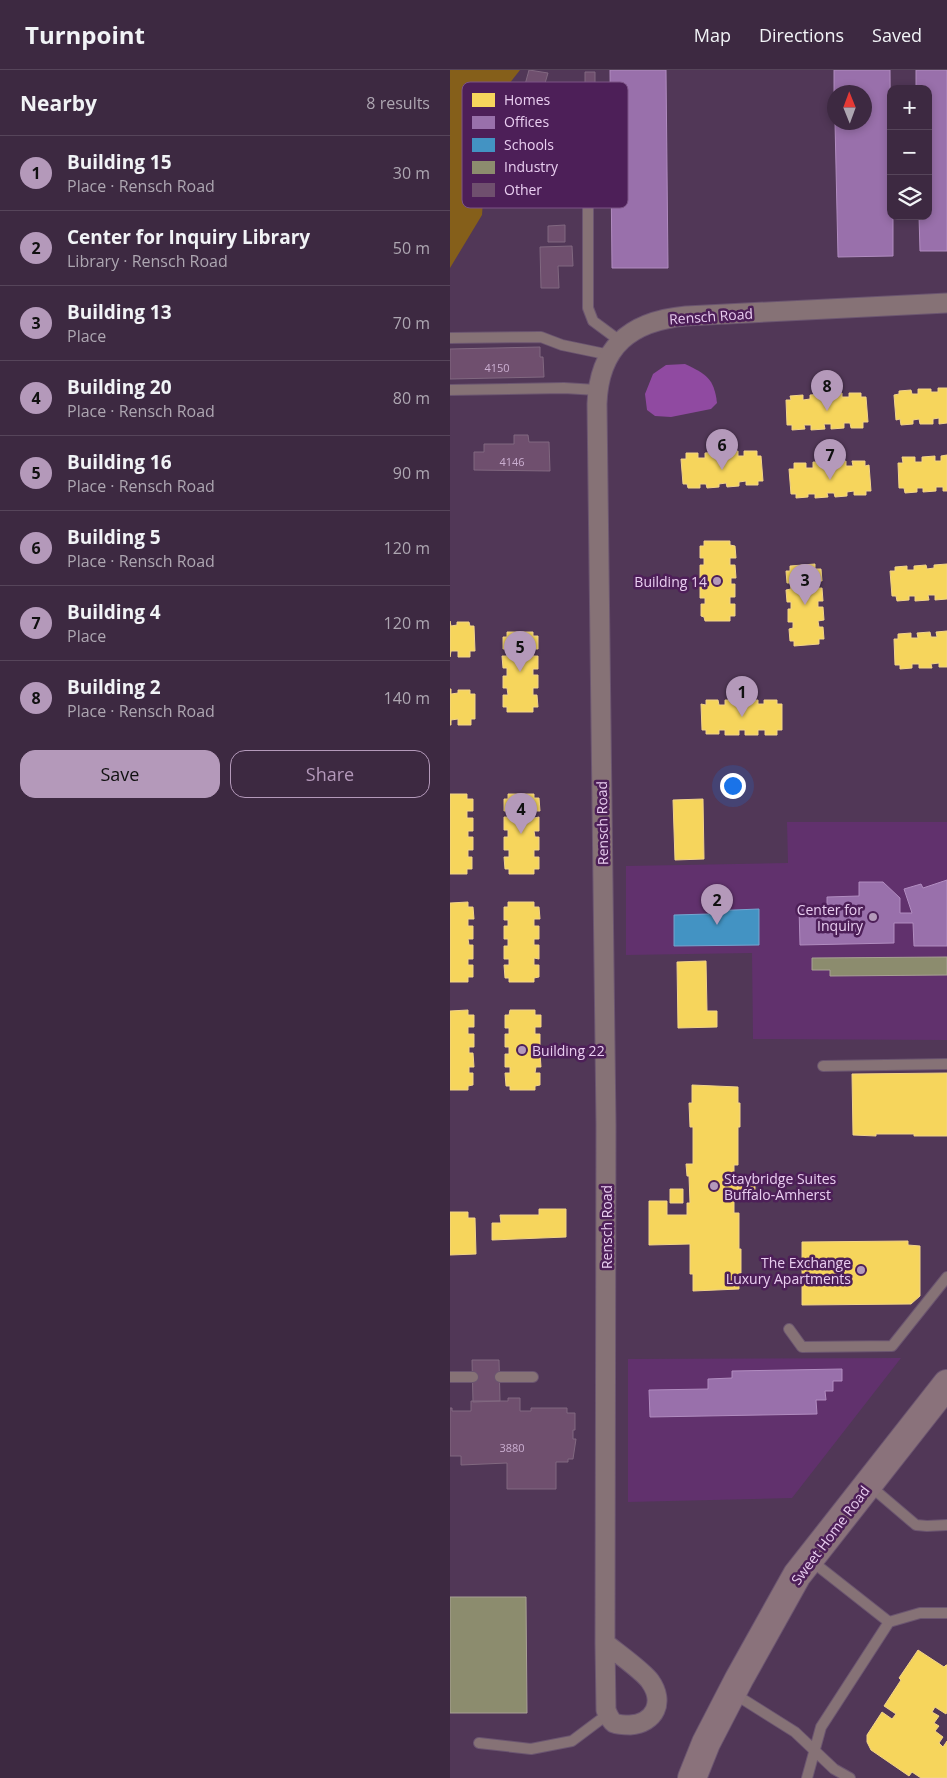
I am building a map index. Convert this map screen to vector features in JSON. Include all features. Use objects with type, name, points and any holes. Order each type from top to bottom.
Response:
[{"type":"main road","name":"Sweet Home Road","points":[[692,1778],[706,1744],[732,1693],[797,1575],[947,1384]]},
{"type":"street","name":"Rensch Road","points":[[608,1714],[606,1710],[605,1644],[606,1125],[597,390],[600,376],[615,348],[643,326],[669,318],[947,303]]},
{"type":"street","points":[[605,1644],[650,1680],[656,1691],[658,1701],[656,1712],[646,1721],[636,1724],[624,1725],[615,1723],[608,1714]]},
{"type":"lane","points":[[588,208],[588,308],[594,321],[615,348]]},
{"type":"lane","points":[[450,338],[541,337],[562,345],[615,348]]},
{"type":"lane","points":[[450,390],[564,388],[597,390]]},
{"type":"lane","points":[[822,1066],[947,1064]]},
{"type":"lane","points":[[790,1329],[802,1347],[892,1346],[947,1277]]},
{"type":"lane","points":[[450,1377],[473,1377]]},
{"type":"lane","points":[[500,1377],[534,1377]]},
{"type":"lane","points":[[868,1484],[916,1525],[947,1525]]},
{"type":"lane","points":[[809,1559],[889,1622]]},
{"type":"lane","points":[[807,1778],[821,1726],[889,1622],[920,1613],[947,1613]]},
{"type":"lane","points":[[732,1693],[795,1732],[834,1769],[850,1778]]},
{"type":"lane","points":[[478,1743],[531,1749],[572,1741],[608,1714]]},
{"type":"shaded area","points":[[450,70],[520,70],[510,82],[462,82],[462,208],[482,208],[482,215],[450,268]]},
{"type":"shaded area","points":[[685,364],[708,378],[714,388],[717,403],[711,409],[671,417],[655,416],[647,410],[645,394],[653,374],[666,365]]},
{"type":"shaded area","points":[[787,822],[947,822],[947,1040],[753,1039],[752,953],[626,955],[626,866],[788,863]]},
{"type":"shaded area","points":[[901,1358],[792,1498],[628,1502],[628,1359]]},
{"type":"building: Homes","points":[[938,388],[947,388],[947,423],[939,424],[939,418],[933,419],[933,424],[920,424],[919,419],[913,420],[913,424],[901,425],[900,419],[896,420],[894,395],[899,394],[899,391],[911,390],[912,394],[918,394],[918,389],[931,389],[931,392],[938,392]]},
{"type":"building: Homes","points":[[842,393],[842,397],[849,397],[849,393],[861,393],[861,397],[866,397],[868,422],[863,422],[863,428],[851,428],[850,423],[844,423],[844,428],[831,429],[831,424],[824,424],[825,429],[811,430],[811,425],[804,425],[805,429],[792,430],[792,425],[787,425],[786,400],[791,400],[790,396],[803,395],[803,400],[810,399],[810,395],[822,394],[822,398],[830,397],[829,394]]},
{"type":"building: Homes","points":[[738,451],[738,456],[744,456],[744,451],[757,451],[757,456],[761,456],[763,481],[758,481],[758,485],[746,485],[746,481],[739,482],[739,486],[727,487],[726,483],[719,484],[719,487],[707,488],[706,484],[700,484],[700,488],[688,488],[687,484],[683,484],[681,459],[686,459],[686,453],[698,453],[698,458],[705,458],[705,453],[718,452],[718,457],[724,457],[724,452]]},
{"type":"building: Homes","points":[[947,455],[947,491],[943,491],[943,487],[936,487],[936,491],[923,492],[923,488],[917,488],[917,492],[905,493],[904,488],[899,488],[898,463],[903,463],[902,457],[915,457],[915,462],[922,462],[922,457],[935,456],[935,461],[941,461],[941,456]]},
{"type":"building: Homes","points":[[846,461],[846,466],[853,466],[852,461],[865,461],[865,466],[869,465],[871,491],[866,491],[866,495],[854,495],[854,491],[847,492],[847,496],[835,497],[834,493],[827,493],[828,497],[815,498],[815,494],[808,494],[808,497],[796,498],[796,494],[791,494],[789,469],[794,469],[794,463],[806,463],[806,468],[813,468],[813,462],[826,462],[826,467],[833,466],[832,462]]},
{"type":"building: Homes","name":"Building 14","points":[[704,541],[730,541],[730,545],[735,546],[736,558],[730,558],[730,565],[735,565],[736,578],[731,578],[731,584],[735,584],[735,597],[730,597],[730,604],[735,604],[735,616],[730,616],[730,621],[705,621],[704,617],[701,616],[701,604],[705,604],[705,598],[700,598],[700,585],[704,585],[704,578],[700,578],[700,565],[704,565],[704,558],[700,558],[700,546],[704,546]]},
{"type":"building: Homes","points":[[815,564],[815,569],[821,569],[822,581],[816,581],[817,588],[822,588],[823,601],[818,601],[818,607],[823,607],[824,620],[818,621],[819,627],[823,627],[824,639],[819,639],[819,644],[794,646],[794,641],[790,641],[789,629],[793,628],[793,622],[788,622],[788,609],[791,609],[791,602],[787,602],[786,590],[791,589],[790,583],[787,583],[786,571],[790,571],[790,566]]},
{"type":"building: Homes","points":[[947,564],[947,599],[935,600],[935,595],[928,595],[929,600],[915,601],[915,596],[909,596],[909,600],[897,601],[896,596],[892,596],[890,571],[895,571],[895,567],[907,566],[907,570],[914,570],[914,566],[926,565],[927,569],[934,568],[934,565]]},
{"type":"building: Homes","points":[[450,621],[451,626],[457,625],[457,622],[469,622],[470,626],[474,626],[475,651],[470,651],[470,657],[458,657],[458,651],[451,651],[450,657]]},
{"type":"building: Homes","points":[[947,631],[947,667],[939,667],[939,663],[931,664],[932,668],[919,668],[919,664],[912,664],[912,668],[900,669],[900,665],[895,665],[894,639],[898,639],[898,634],[911,633],[911,638],[918,638],[917,633],[930,632],[931,637],[937,637],[936,632]]},
{"type":"building: Homes","points":[[507,632],[533,632],[533,636],[538,636],[538,649],[533,649],[533,656],[538,656],[538,669],[533,669],[533,675],[538,675],[538,688],[533,688],[533,695],[537,695],[538,707],[533,707],[533,712],[507,712],[507,707],[503,707],[503,695],[508,695],[507,688],[503,688],[503,676],[507,676],[507,668],[503,668],[502,656],[507,656],[507,649],[503,649],[503,637],[507,637]]},
{"type":"building: Homes","points":[[450,689],[451,694],[458,693],[458,690],[470,690],[470,694],[475,694],[475,719],[471,719],[471,725],[458,725],[458,719],[451,720],[450,725]]},
{"type":"building: Homes","points":[[706,700],[718,700],[719,705],[725,705],[725,700],[738,700],[738,704],[745,704],[745,700],[758,700],[758,704],[764,704],[764,700],[777,700],[777,704],[782,704],[782,730],[777,730],[777,735],[765,735],[765,730],[758,730],[758,735],[745,735],[745,730],[739,730],[739,735],[725,735],[725,730],[719,730],[719,734],[706,734],[706,730],[702,730],[701,704],[706,705]]},
{"type":"building: Homes","points":[[450,794],[467,794],[467,799],[473,799],[473,811],[467,811],[467,818],[473,818],[473,831],[468,831],[468,837],[473,837],[473,850],[468,850],[468,857],[472,857],[472,869],[467,869],[467,874],[450,874]]},
{"type":"building: Homes","points":[[508,794],[534,794],[534,798],[539,798],[540,811],[534,811],[534,818],[539,817],[539,831],[534,831],[535,837],[539,837],[539,850],[534,850],[534,857],[539,857],[539,869],[534,869],[534,874],[509,874],[509,869],[505,869],[504,857],[509,857],[509,850],[504,850],[504,837],[508,837],[508,830],[504,830],[504,817],[508,817],[508,811],[504,811],[504,799],[508,799]]},
{"type":"building: Homes","points":[[703,799],[704,859],[675,860],[673,800]]},
{"type":"building: Homes","points":[[468,902],[468,907],[473,907],[474,919],[468,919],[468,926],[473,926],[473,939],[468,939],[469,945],[473,945],[473,959],[468,959],[468,965],[473,965],[473,977],[468,977],[468,982],[450,982],[450,903]]},
{"type":"building: Homes","points":[[508,902],[534,902],[534,907],[539,907],[540,919],[534,919],[534,926],[539,926],[539,939],[534,939],[534,945],[539,945],[539,959],[534,958],[534,965],[539,965],[539,977],[534,978],[534,982],[509,982],[509,978],[505,978],[504,965],[509,965],[509,959],[504,959],[504,946],[508,946],[508,939],[504,939],[504,926],[508,926],[508,920],[504,920],[504,907],[508,907]]},
{"type":"building: Homes","points":[[706,961],[707,1011],[717,1011],[717,1027],[678,1028],[677,962]]},
{"type":"building: Homes","points":[[468,1010],[468,1015],[474,1015],[474,1027],[468,1027],[468,1034],[474,1034],[474,1047],[469,1047],[469,1053],[473,1053],[474,1067],[469,1067],[469,1073],[473,1073],[473,1085],[468,1086],[468,1090],[450,1090],[450,1011]]},
{"type":"building: Homes","name":"Building 22","points":[[510,1010],[535,1010],[535,1015],[541,1015],[541,1027],[535,1027],[535,1034],[540,1034],[540,1047],[536,1047],[536,1053],[540,1053],[541,1067],[536,1067],[535,1073],[540,1073],[540,1085],[535,1086],[535,1090],[510,1090],[510,1086],[506,1086],[505,1073],[510,1073],[510,1067],[505,1067],[505,1054],[509,1054],[509,1047],[505,1047],[505,1034],[509,1034],[509,1028],[505,1028],[505,1015],[509,1015]]},
{"type":"building: Homes","points":[[947,1073],[947,1136],[914,1136],[914,1134],[853,1135],[852,1074]]},
{"type":"building: Homes","name":"Staybridge Suites Buffalo-Amherst","points":[[692,1085],[738,1087],[740,1127],[738,1127],[738,1165],[734,1165],[734,1182],[738,1182],[738,1198],[734,1198],[734,1213],[739,1213],[741,1273],[739,1273],[739,1289],[693,1291],[693,1274],[690,1274],[690,1244],[649,1245],[649,1201],[667,1201],[667,1215],[687,1215],[687,1203],[690,1203],[689,1176],[687,1176],[686,1164],[693,1164],[693,1127],[690,1127],[689,1103],[692,1103]]},
{"type":"building: Homes","points":[[738,1181],[755,1181],[755,1198],[738,1198]]},
{"type":"building: Homes","points":[[670,1189],[683,1189],[683,1203],[670,1203]]},
{"type":"building: Homes","points":[[539,1209],[566,1209],[566,1237],[492,1240],[492,1223],[501,1223],[500,1215],[539,1215]]},
{"type":"building: Homes","points":[[450,1212],[468,1212],[468,1218],[475,1218],[476,1254],[450,1255]]},
{"type":"building: Homes","name":"The Exchange Luxury Apartments","points":[[908,1241],[908,1245],[920,1246],[920,1296],[911,1304],[802,1305],[802,1242]]},
{"type":"building: Homes","points":[[918,1650],[944,1667],[947,1665],[947,1712],[946,1714],[935,1707],[932,1712],[939,1716],[934,1723],[939,1726],[935,1731],[943,1737],[939,1743],[943,1747],[947,1741],[947,1778],[921,1778],[912,1772],[909,1776],[871,1750],[867,1742],[867,1735],[882,1712],[892,1719],[896,1714],[884,1706],[901,1680],[899,1678]]},
{"type":"building: Offices","points":[[610,70],[666,70],[668,268],[612,268],[611,208],[628,208],[628,82],[610,82]]},
{"type":"building: Offices","points":[[834,70],[890,70],[890,85],[887,85],[887,220],[893,220],[893,256],[838,257],[835,130],[872,130],[872,85],[834,85]]},
{"type":"building: Offices","points":[[916,70],[947,70],[947,251],[920,251],[919,220],[932,220],[932,85],[916,85]]},
{"type":"building: Offices","name":"Center for Inquiry","points":[[947,880],[947,946],[914,946],[913,923],[894,923],[894,943],[800,945],[799,907],[827,906],[827,897],[859,896],[859,882],[883,882],[900,898],[900,913],[912,913],[904,889],[921,884],[923,888]]},
{"type":"building: Offices","points":[[842,1369],[842,1381],[833,1381],[833,1391],[825,1391],[826,1400],[816,1400],[817,1414],[650,1417],[649,1390],[708,1389],[708,1379],[732,1378],[732,1371]]},
{"type":"building: Schools","points":[[759,909],[759,945],[674,946],[674,915],[709,914],[709,911]]},
{"type":"building: Industry","points":[[947,957],[947,975],[830,976],[830,970],[812,970],[812,958]]},
{"type":"building: Industry","points":[[450,1597],[526,1597],[527,1713],[450,1713]]},
{"type":"building: Other","points":[[529,70],[548,73],[545,82],[526,82]]},
{"type":"building: Other","points":[[585,72],[595,72],[595,82],[585,82]]},
{"type":"building: Other","points":[[565,225],[565,242],[548,242],[548,226]]},
{"type":"building: Other","points":[[572,246],[573,266],[558,266],[559,288],[541,288],[540,247]]},
{"type":"building: Other","points":[[540,347],[540,357],[543,357],[544,377],[450,379],[450,349]]},
{"type":"building: Other","points":[[514,435],[528,435],[529,442],[549,442],[550,471],[474,470],[474,452],[484,452],[484,444],[514,444]]},
{"type":"building: Other","points":[[472,1360],[499,1360],[500,1401],[473,1402]]},
{"type":"building: Other","points":[[508,1398],[520,1398],[520,1411],[531,1411],[531,1408],[567,1408],[567,1413],[575,1413],[573,1439],[576,1439],[573,1459],[568,1459],[568,1462],[556,1462],[556,1489],[507,1489],[507,1463],[461,1465],[461,1456],[450,1456],[450,1408],[452,1408],[452,1411],[471,1411],[471,1401],[508,1401]]},
{"type":"place","name":"Building 2","points":[[827,411]]},
{"type":"place","name":"Building 5","points":[[722,470]]},
{"type":"place","name":"Building 4","points":[[830,480]]},
{"type":"place","name":"Building 14","points":[[717,581]]},
{"type":"place","name":"Building 13","points":[[805,605]]},
{"type":"place","name":"Building 16","points":[[520,672]]},
{"type":"place","name":"Building 15","points":[[742,717]]},
{"type":"place","name":"Building 20","points":[[521,834]]},
{"type":"place","name":"Center for Inquiry","points":[[873,917]]},
{"type":"place","name":"Center for Inquiry Library","points":[[717,925]]},
{"type":"place","name":"Building 22","points":[[522,1050]]},
{"type":"place","name":"Staybridge Suites Buffalo-Amherst","points":[[714,1186]]},
{"type":"place","name":"The Exchange Luxury Apartments","points":[[861,1270]]}]
